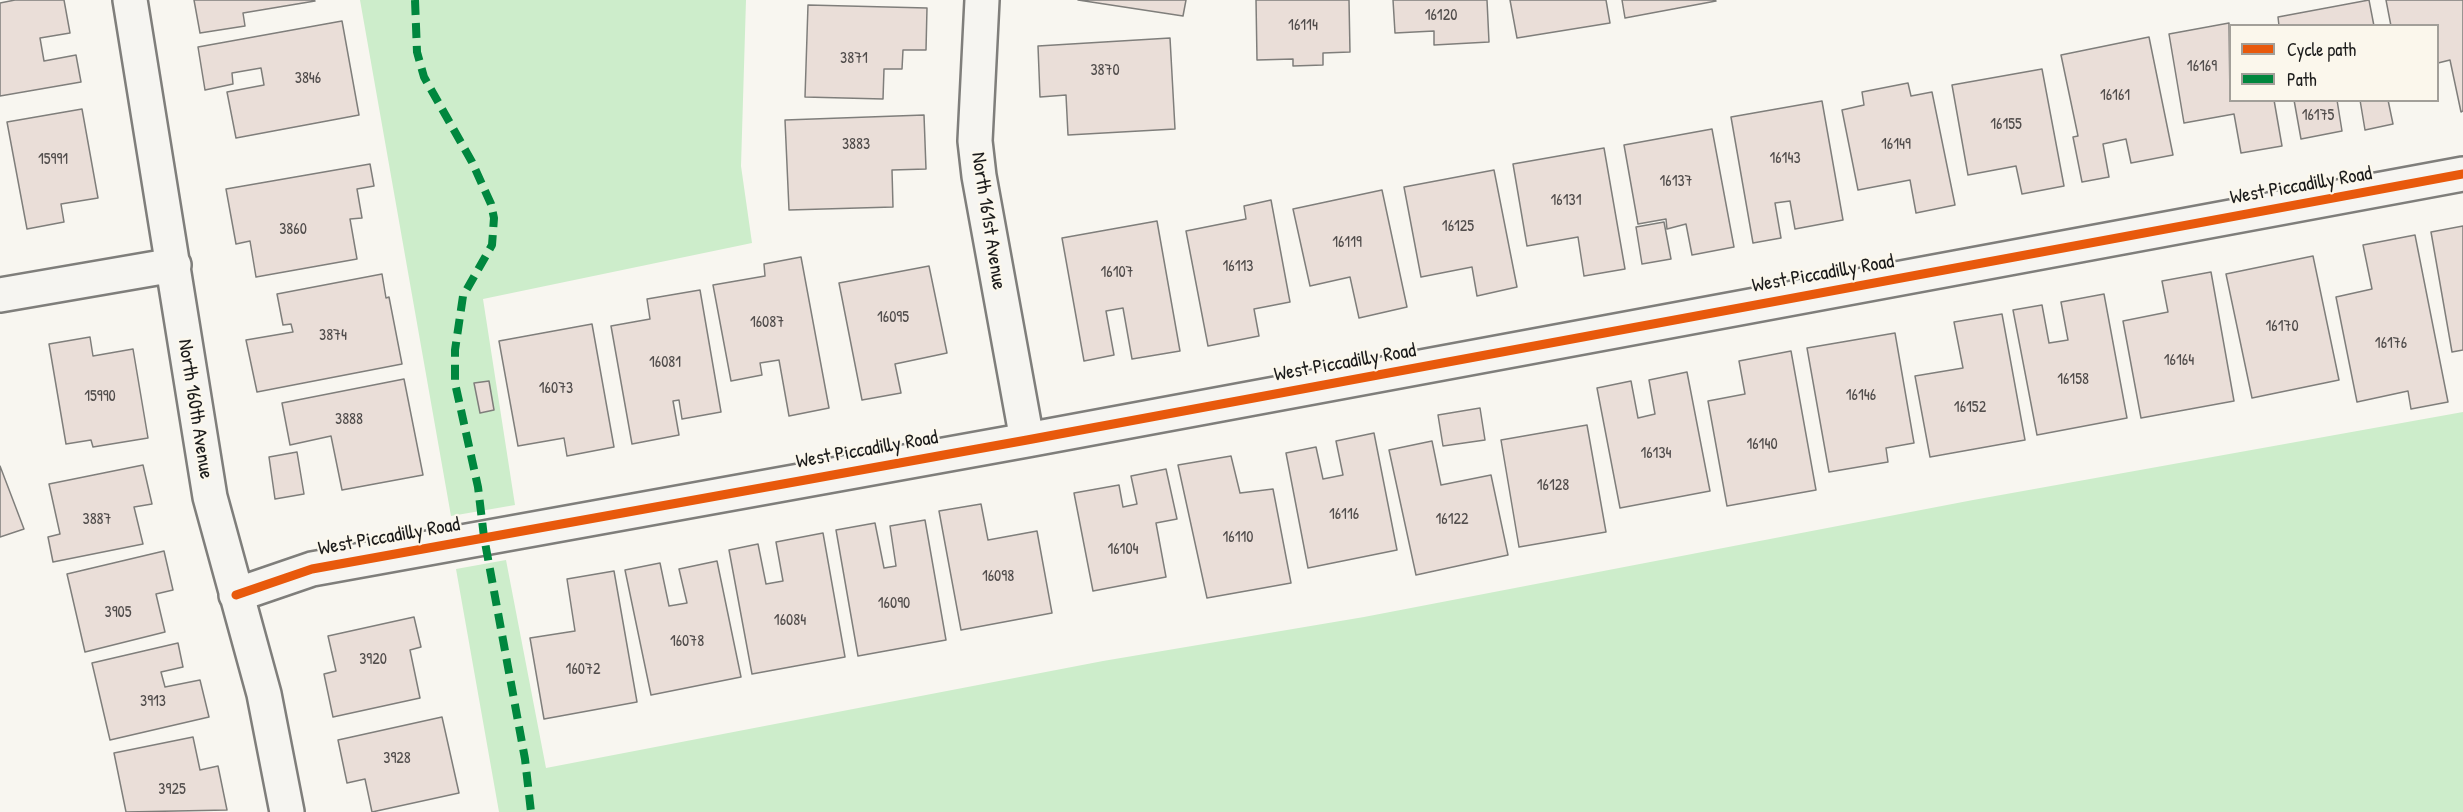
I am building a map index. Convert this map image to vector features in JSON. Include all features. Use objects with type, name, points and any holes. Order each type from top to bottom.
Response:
[{"type":"street","name":"North 160th Avenue","points":[[130,0],[210,497],[264,694],[287,812]]},
{"type":"street","name":"North 161st Avenue","points":[[982,0],[975,141],[1027,440]]},
{"type":"street","name":"West Piccadilly Road","points":[[236,595],[312,569],[1027,440],[2463,174]]},
{"type":"street","points":[[0,296],[174,265]]},
{"type":"green space","points":[[360,0],[746,0],[741,166],[752,243],[483,299],[515,505],[451,516]]},
{"type":"green space","points":[[2463,412],[2463,812],[499,812],[456,569],[506,560],[546,768],[1103,661],[1364,617],[1973,500]]},
{"type":"building","points":[[15,0],[64,0],[70,33],[40,38],[44,61],[76,55],[81,82],[0,96],[0,3]]},
{"type":"building","points":[[194,0],[315,1],[243,13],[245,26],[200,33]]},
{"type":"building","points":[[1078,0],[1186,0],[1183,16]]},
{"type":"building","points":[[1256,0],[1349,0],[1350,52],[1323,53],[1323,65],[1293,66],[1293,59],[1257,60]]},
{"type":"building","points":[[1393,0],[1487,0],[1489,42],[1434,45],[1434,31],[1395,33]]},
{"type":"building","points":[[1510,0],[1606,0],[1610,23],[1517,38]]},
{"type":"building","points":[[1622,0],[1715,0],[1716,1],[1625,18]]},
{"type":"building","points":[[2369,0],[2374,24],[2279,24],[2278,17]]},
{"type":"building","points":[[2386,0],[2463,0],[2463,111],[2461,112],[2450,60],[2439,63],[2439,24],[2391,24]]},
{"type":"building","points":[[808,5],[927,8],[926,50],[903,50],[902,69],[884,69],[883,99],[805,97]]},
{"type":"building","points":[[342,21],[359,115],[236,138],[227,92],[264,85],[261,68],[232,73],[233,84],[205,90],[198,47]]},
{"type":"building","points":[[2229,23],[2229,102],[2274,102],[2282,146],[2241,153],[2234,114],[2184,123],[2169,34]]},
{"type":"building","points":[[2149,37],[2173,155],[2131,163],[2126,139],[2103,144],[2109,177],[2082,182],[2073,137],[2078,136],[2061,55]]},
{"type":"building","points":[[1170,38],[1175,129],[1068,135],[1066,95],[1040,97],[1038,46]]},
{"type":"building","points":[[2042,69],[2064,186],[2022,194],[2016,166],[1968,175],[1952,85]]},
{"type":"building","points":[[1908,83],[1911,96],[1932,92],[1955,205],[1916,213],[1910,180],[1858,190],[1842,110],[1864,105],[1862,92]]},
{"type":"building","points":[[1822,101],[1843,220],[1795,229],[1790,201],[1775,203],[1781,238],[1753,243],[1731,117]]},
{"type":"building","points":[[2294,102],[2337,102],[2342,131],[2301,139]]},
{"type":"building","points":[[2360,102],[2388,102],[2393,124],[2365,130]]},
{"type":"building","points":[[82,109],[98,198],[61,204],[64,222],[27,229],[7,122]]},
{"type":"building","points":[[924,115],[926,169],[892,170],[893,207],[789,210],[785,120]]},
{"type":"building","points":[[1712,129],[1734,247],[1692,255],[1686,224],[1667,229],[1666,219],[1638,224],[1624,145]]},
{"type":"building","points":[[1604,148],[1625,269],[1584,276],[1578,237],[1527,246],[1513,164]]},
{"type":"building","points":[[370,164],[374,186],[357,189],[362,218],[350,219],[357,259],[256,277],[250,241],[236,244],[226,189]]},
{"type":"building","points":[[1494,170],[1517,287],[1477,296],[1472,267],[1421,277],[1404,187]]},
{"type":"building","points":[[1382,190],[1407,307],[1359,318],[1350,277],[1310,286],[1293,209]]},
{"type":"building","points":[[1271,200],[1290,302],[1254,309],[1259,336],[1208,346],[1186,231],[1246,219],[1244,206]]},
{"type":"building","points":[[1157,221],[1180,351],[1132,359],[1123,308],[1106,311],[1114,355],[1084,361],[1062,238]]},
{"type":"building","points":[[1664,222],[1671,259],[1642,264],[1636,227]]},
{"type":"building","points":[[2463,226],[2463,350],[2452,352],[2431,232]]},
{"type":"building","points":[[2415,235],[2448,402],[2411,409],[2408,391],[2357,402],[2336,297],[2372,289],[2363,245]]},
{"type":"building","points":[[2313,256],[2339,380],[2252,398],[2226,274]]},
{"type":"building","points":[[801,257],[829,408],[789,416],[779,360],[760,363],[762,375],[731,381],[713,285],[765,276],[764,264]]},
{"type":"building","points":[[929,266],[947,353],[895,364],[901,393],[862,400],[839,283]]},
{"type":"building","points":[[2211,272],[2234,401],[2141,418],[2123,321],[2168,312],[2162,281]]},
{"type":"building","points":[[382,274],[386,298],[389,297],[402,364],[257,392],[246,340],[293,332],[291,324],[283,325],[277,294]]},
{"type":"building","points":[[700,290],[721,412],[682,419],[679,400],[673,401],[679,435],[632,444],[611,326],[650,319],[647,299]]},
{"type":"building","points":[[2104,294],[2127,418],[2037,435],[2013,310],[2042,305],[2049,343],[2068,340],[2061,302]]},
{"type":"building","points":[[2002,314],[2025,440],[1930,457],[1915,376],[1963,368],[1954,322]]},
{"type":"building","points":[[592,324],[614,447],[567,456],[564,438],[518,446],[499,341]]},
{"type":"building","points":[[1895,333],[1914,443],[1886,448],[1888,462],[1829,472],[1807,348]]},
{"type":"building","points":[[90,337],[93,356],[133,349],[148,438],[93,447],[91,440],[66,444],[49,344]]},
{"type":"building","points":[[1791,351],[1816,490],[1727,506],[1708,401],[1745,394],[1739,361]]},
{"type":"building","points":[[1687,372],[1710,491],[1620,508],[1597,388],[1631,381],[1638,418],[1655,414],[1649,380]]},
{"type":"building","points":[[404,379],[423,475],[342,490],[331,436],[290,445],[282,403]]},
{"type":"building","points":[[489,381],[494,410],[480,413],[474,383]]},
{"type":"building","points":[[1480,408],[1485,440],[1443,446],[1438,415]]},
{"type":"building","points":[[1587,425],[1606,532],[1519,547],[1501,440]]},
{"type":"building","points":[[1374,433],[1397,550],[1308,568],[1286,453],[1316,447],[1323,479],[1343,475],[1336,441]]},
{"type":"building","points":[[1432,441],[1441,485],[1491,475],[1508,555],[1416,575],[1389,450]]},
{"type":"building","points":[[297,452],[304,494],[275,499],[269,457]]},
{"type":"building","points":[[1231,456],[1240,493],[1273,489],[1291,583],[1207,598],[1178,465]]},
{"type":"building","points":[[143,465],[152,504],[134,507],[143,544],[53,562],[48,537],[60,534],[49,484]]},
{"type":"building","points":[[0,466],[24,529],[0,537]]},
{"type":"building","points":[[1166,469],[1177,519],[1156,523],[1166,577],[1093,591],[1074,493],[1119,485],[1123,507],[1137,504],[1131,476]]},
{"type":"building","points":[[981,504],[988,540],[1037,531],[1052,613],[961,630],[939,511]]},
{"type":"building","points":[[925,520],[946,640],[858,656],[836,530],[875,523],[884,568],[896,566],[890,526]]},
{"type":"building","points":[[823,533],[845,657],[752,674],[729,550],[758,544],[766,584],[783,581],[776,542]]},
{"type":"building","points":[[164,551],[173,590],[156,594],[165,632],[85,652],[67,574]]},
{"type":"building","points":[[717,561],[741,677],[651,695],[625,570],[660,563],[669,606],[687,603],[679,569]]},
{"type":"building","points":[[614,571],[637,702],[544,719],[530,638],[575,631],[567,579]]},
{"type":"building","points":[[414,617],[421,647],[410,650],[420,698],[333,717],[324,674],[336,671],[328,636]]},
{"type":"building","points":[[178,643],[183,667],[161,672],[165,687],[200,680],[209,717],[110,740],[92,663]]},
{"type":"building","points":[[442,717],[459,793],[372,812],[365,779],[347,783],[338,740]]},
{"type":"building","points":[[193,737],[200,770],[218,766],[227,810],[126,812],[114,753]]},
{"type":"marked path","points":[[415,0],[417,52],[424,77],[472,162],[491,204],[494,218],[492,245],[463,296],[455,350],[455,383],[478,487],[484,537],[525,759],[531,812]]},
{"type":"cycle path","points":[[236,595],[312,569],[1027,440],[2463,174]]}]
